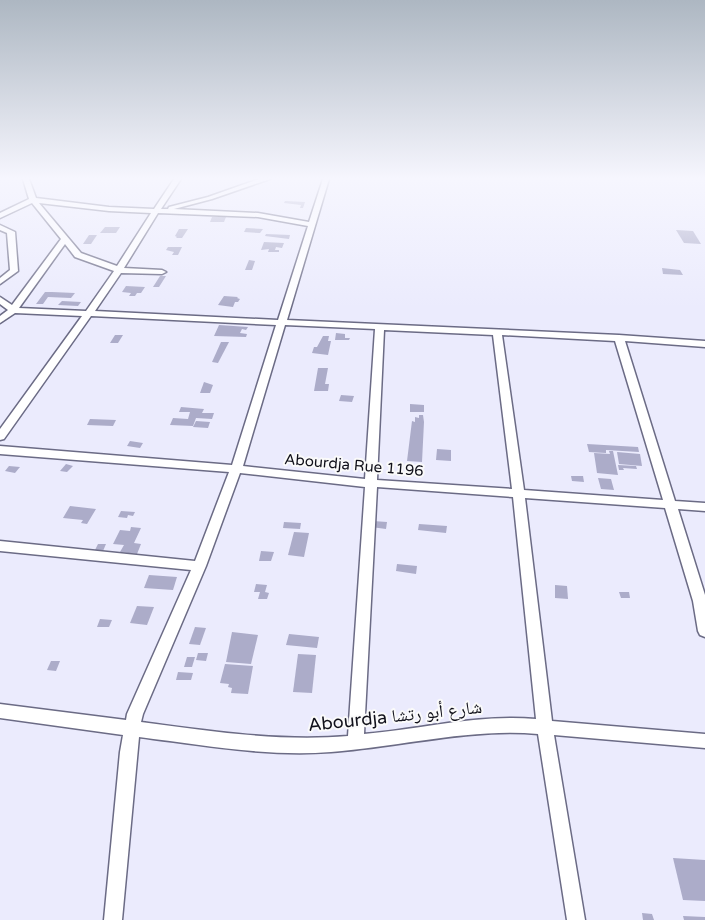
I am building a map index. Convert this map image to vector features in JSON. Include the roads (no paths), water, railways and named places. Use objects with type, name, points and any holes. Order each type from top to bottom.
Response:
[{"type":"street","points":[[51,222],[78,255],[118,270],[162,272]]},
{"type":"street","points":[[0,437],[89,314],[149,222]]},
{"type":"street","points":[[295,222],[312,225]]},
{"type":"street","points":[[113,920],[128,752],[139,701],[199,566],[236,469],[313,222]]},
{"type":"street","points":[[0,227],[11,232],[14,271],[0,282]]},
{"type":"street","points":[[0,320],[13,310],[65,239]]},
{"type":"street","points":[[0,300],[13,310]]},
{"type":"street","points":[[0,309],[282,324],[619,338],[705,344]]},
{"type":"street","points":[[356,743],[380,328]]},
{"type":"street","points":[[497,333],[518,492],[545,726],[576,920]]},
{"type":"street","points":[[619,338],[670,505],[702,601],[705,631]]},
{"type":"street","name":"Abourdja Rue 1196","points":[[0,450],[236,469],[371,483],[518,492],[705,507]]},
{"type":"street","points":[[0,546],[199,566]]},
{"type":"street","name":"Abourdja شارع أبو رتشا","points":[[0,711],[249,744],[302,746],[356,743],[465,727],[518,725],[705,741]]}]
